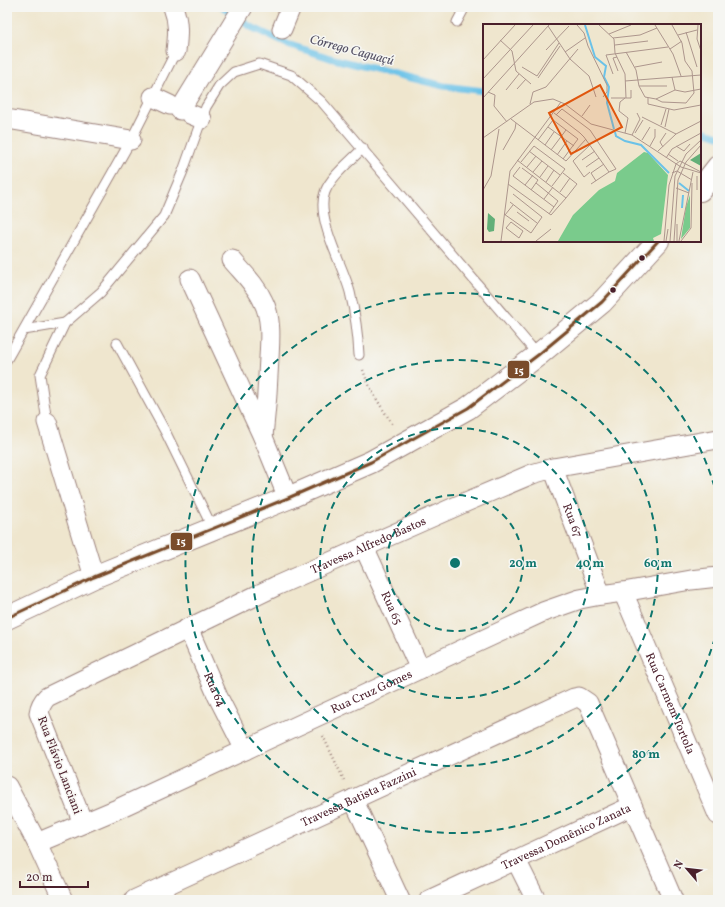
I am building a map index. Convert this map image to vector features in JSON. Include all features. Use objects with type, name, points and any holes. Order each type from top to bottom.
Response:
[{"type":"main road","points":[[7,618],[94,577],[288,498],[371,462],[406,444],[468,408],[538,355],[602,302],[657,242]]},
{"type":"street","points":[[173,7],[178,22],[176,51]]},
{"type":"street","points":[[153,97],[186,112],[243,7]]},
{"type":"street","points":[[282,29],[291,7]]},
{"type":"street","points":[[7,119],[131,140]]},
{"type":"street","points":[[232,260],[254,286],[264,302],[269,318],[270,335],[268,398],[263,437]]},
{"type":"street","points":[[190,279],[263,437],[288,498]]},
{"type":"street","points":[[47,422],[94,577]]},
{"type":"street","name":"Travessa Alfredo Bastos","points":[[40,707],[47,696],[276,586],[526,476],[553,468],[718,440]]},
{"type":"street","name":"Rua 67","points":[[553,468],[601,595]]},
{"type":"street","name":"Rua 65","points":[[364,547],[420,669]]},
{"type":"street","name":"Rua Cruz Gomes","points":[[36,843],[115,810],[543,612],[580,599],[691,580],[718,577]]},
{"type":"street","name":"Rua Carmem Tortola","points":[[623,592],[718,815]]},
{"type":"street","name":"Rua 64","points":[[188,628],[218,697],[245,750]]},
{"type":"street","name":"Travessa Batista Fazzini","points":[[134,900],[579,697],[588,703],[632,806]]},
{"type":"street","name":"Rua Flávio Lanciani","points":[[40,707],[39,713],[41,719],[83,823]]},
{"type":"street","points":[[7,786],[63,900]]},
{"type":"street","points":[[353,799],[400,900]]},
{"type":"street","name":"Travessa Domênico Zanata","points":[[429,900],[632,806],[673,900]]},
{"type":"street","points":[[516,860],[536,900]]},
{"type":"lane","points":[[457,22],[465,7]]},
{"type":"lane","points":[[7,359],[131,140],[176,51]]},
{"type":"lane","points":[[47,422],[40,375],[65,323],[102,292],[164,216],[183,171],[186,112],[206,107],[218,86],[234,72],[259,64],[291,75],[322,102],[363,148],[538,355]]},
{"type":"lane","points":[[360,355],[357,325],[349,290],[325,221],[322,205],[325,192],[332,181],[363,148]]},
{"type":"lane","points":[[24,330],[65,323]]},
{"type":"lane","points":[[117,343],[166,433],[213,529]]},
{"type":"path","points":[[360,355],[366,377],[381,407],[406,444]]},
{"type":"path","points":[[314,717],[353,799]]},
{"type":"waterway","name":"Córrego Caguaçú","points":[[223,7],[249,26],[287,44],[330,58],[444,86],[483,91]]},
{"type":"waterway","name":"Córrego Caguaçú","points":[[701,130],[718,136]]},
{"type":"transit line","name":"15","points":[[7,618],[94,577],[288,498],[371,462],[468,408],[538,355],[602,302],[657,242]]}]
